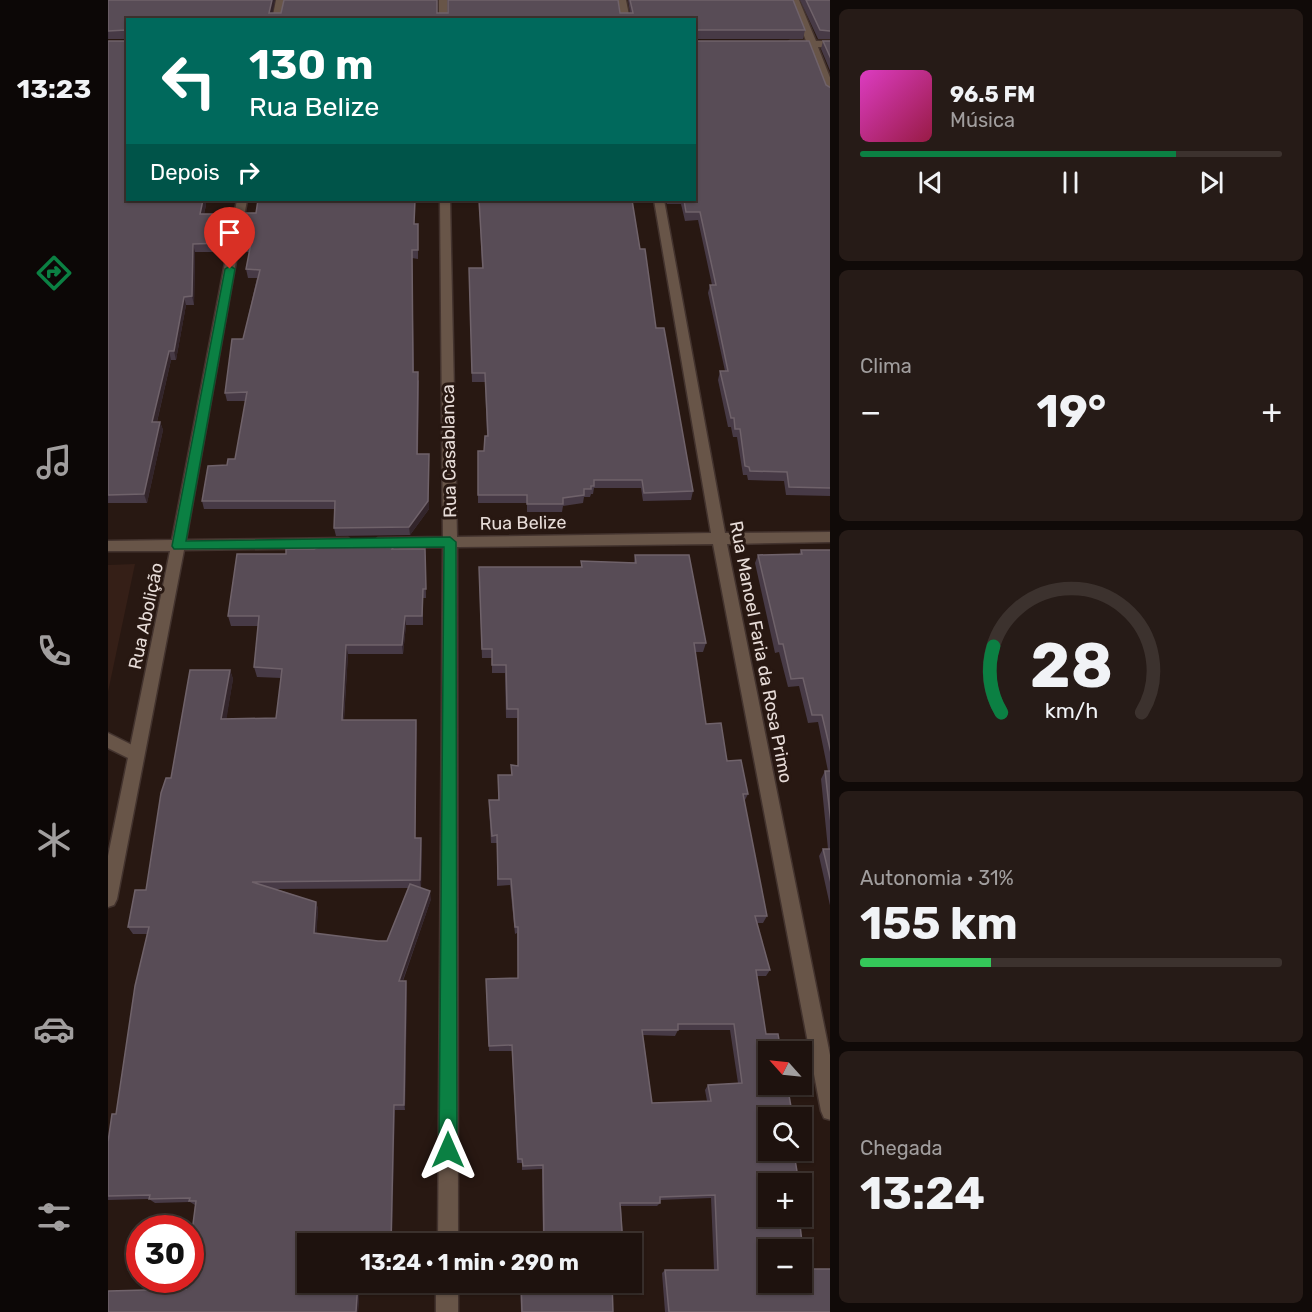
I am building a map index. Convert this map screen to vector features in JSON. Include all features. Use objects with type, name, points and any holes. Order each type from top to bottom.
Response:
[{"type":"street","points":[[276,18],[280,0]]},
{"type":"street","points":[[443,0],[443,18]]},
{"type":"street","points":[[622,0],[626,18]]},
{"type":"street","points":[[795,0],[830,91]]},
{"type":"street","points":[[776,44],[830,44]]},
{"type":"street","name":"Rua Abolição","points":[[108,898],[113,844],[136,755],[178,546],[242,201]]},
{"type":"street","name":"Rua Casablanca","points":[[446,201],[450,542],[448,1233]]},
{"type":"street","name":"Rua Manoel Faria da Rosa Primo","points":[[659,201],[719,537],[830,1106]]},
{"type":"street","name":"Rua Belize","points":[[108,546],[830,537]]},
{"type":"street","points":[[108,740],[136,755]]},
{"type":"street","points":[[447,1293],[447,1312]]},
{"type":"shaded area","points":[[135,564],[108,692],[108,565]]},
{"type":"building","points":[[108,0],[272,0],[269,13],[281,13],[284,0],[437,0],[437,13],[448,13],[448,0],[618,0],[620,13],[633,13],[630,0],[793,0],[805,30],[696,30],[696,18],[126,18],[126,30],[108,31]]},
{"type":"building","points":[[806,0],[830,0],[830,31],[820,30]]},
{"type":"building","points":[[108,41],[126,41],[126,201],[203,201],[200,214],[229,214],[223,243],[193,244],[192,296],[184,297],[174,351],[169,351],[152,422],[160,422],[144,494],[108,495]]},
{"type":"building","points":[[696,41],[809,41],[826,85],[830,87],[830,488],[789,487],[787,472],[750,471],[749,467],[745,466],[740,429],[735,429],[734,418],[731,418],[720,371],[728,371],[710,285],[716,285],[700,212],[686,212],[684,201],[696,201]]},
{"type":"building","points":[[823,41],[830,41],[830,57]]},
{"type":"building","points":[[258,201],[415,201],[414,224],[418,224],[418,250],[412,250],[413,372],[418,372],[417,454],[429,454],[428,501],[409,527],[334,528],[335,501],[202,501],[208,466],[227,465],[228,459],[235,459],[247,392],[225,393],[232,339],[243,339],[260,270],[246,269],[251,243],[238,243],[244,213],[256,213]]},
{"type":"building","points":[[479,201],[632,201],[640,249],[645,249],[656,328],[664,328],[693,491],[644,493],[642,480],[594,480],[594,486],[591,486],[591,489],[584,489],[584,495],[563,498],[563,504],[527,504],[527,495],[478,495],[478,451],[484,451],[485,436],[488,436],[485,373],[472,373],[469,268],[483,268]]},
{"type":"building","points":[[398,540],[392,549],[425,549],[426,589],[423,589],[422,616],[405,616],[402,645],[346,645],[342,720],[416,720],[415,838],[421,838],[420,880],[252,882],[316,902],[314,933],[378,941],[387,941],[410,884],[430,891],[399,981],[406,981],[404,1105],[394,1105],[391,1233],[297,1233],[297,1293],[357,1293],[356,1312],[108,1312],[108,1291],[204,1293],[204,1215],[194,1215],[196,1201],[189,1201],[190,1198],[149,1199],[150,1195],[108,1196],[108,1142],[112,1114],[116,1114],[135,986],[149,927],[128,927],[135,890],[146,890],[161,793],[166,778],[171,778],[190,670],[230,670],[221,719],[276,718],[282,669],[254,667],[259,616],[228,616],[237,554],[286,554],[286,549],[314,549],[334,541]]},
{"type":"building","points":[[801,550],[830,550],[830,749],[822,715],[812,715],[803,678],[791,679],[783,644],[779,644],[758,555],[802,554]]},
{"type":"building","points":[[635,555],[689,555],[706,643],[694,643],[706,724],[721,723],[727,761],[741,760],[748,794],[743,794],[767,916],[755,916],[770,970],[756,970],[766,1034],[778,1034],[779,1041],[758,1041],[758,1095],[789,1095],[791,1107],[758,1107],[758,1161],[795,1161],[797,1173],[758,1173],[758,1227],[800,1227],[802,1239],[758,1239],[758,1293],[812,1293],[812,1269],[830,1269],[830,1312],[669,1312],[665,1270],[718,1270],[715,1195],[660,1197],[660,1203],[620,1203],[622,1233],[544,1233],[543,1165],[523,1166],[522,1159],[518,1159],[512,1045],[489,1046],[486,979],[518,978],[518,927],[515,927],[511,879],[498,879],[497,835],[492,836],[489,800],[499,800],[498,775],[512,775],[511,765],[518,766],[518,709],[507,709],[506,665],[492,665],[492,649],[482,649],[479,567],[582,567],[581,561],[636,563]],"holes":[[[678,1024],[734,1024],[742,1083],[708,1085],[711,1101],[652,1103],[642,1030],[678,1030]]]},
{"type":"building","points":[[825,771],[830,771],[830,814]]},
{"type":"building","points":[[823,849],[830,849],[830,879]]},
{"type":"building","points":[[521,1293],[612,1293],[613,1312],[522,1312]]},
{"type":"route","points":[[230,269],[178,546],[450,542],[448,1150]]}]
